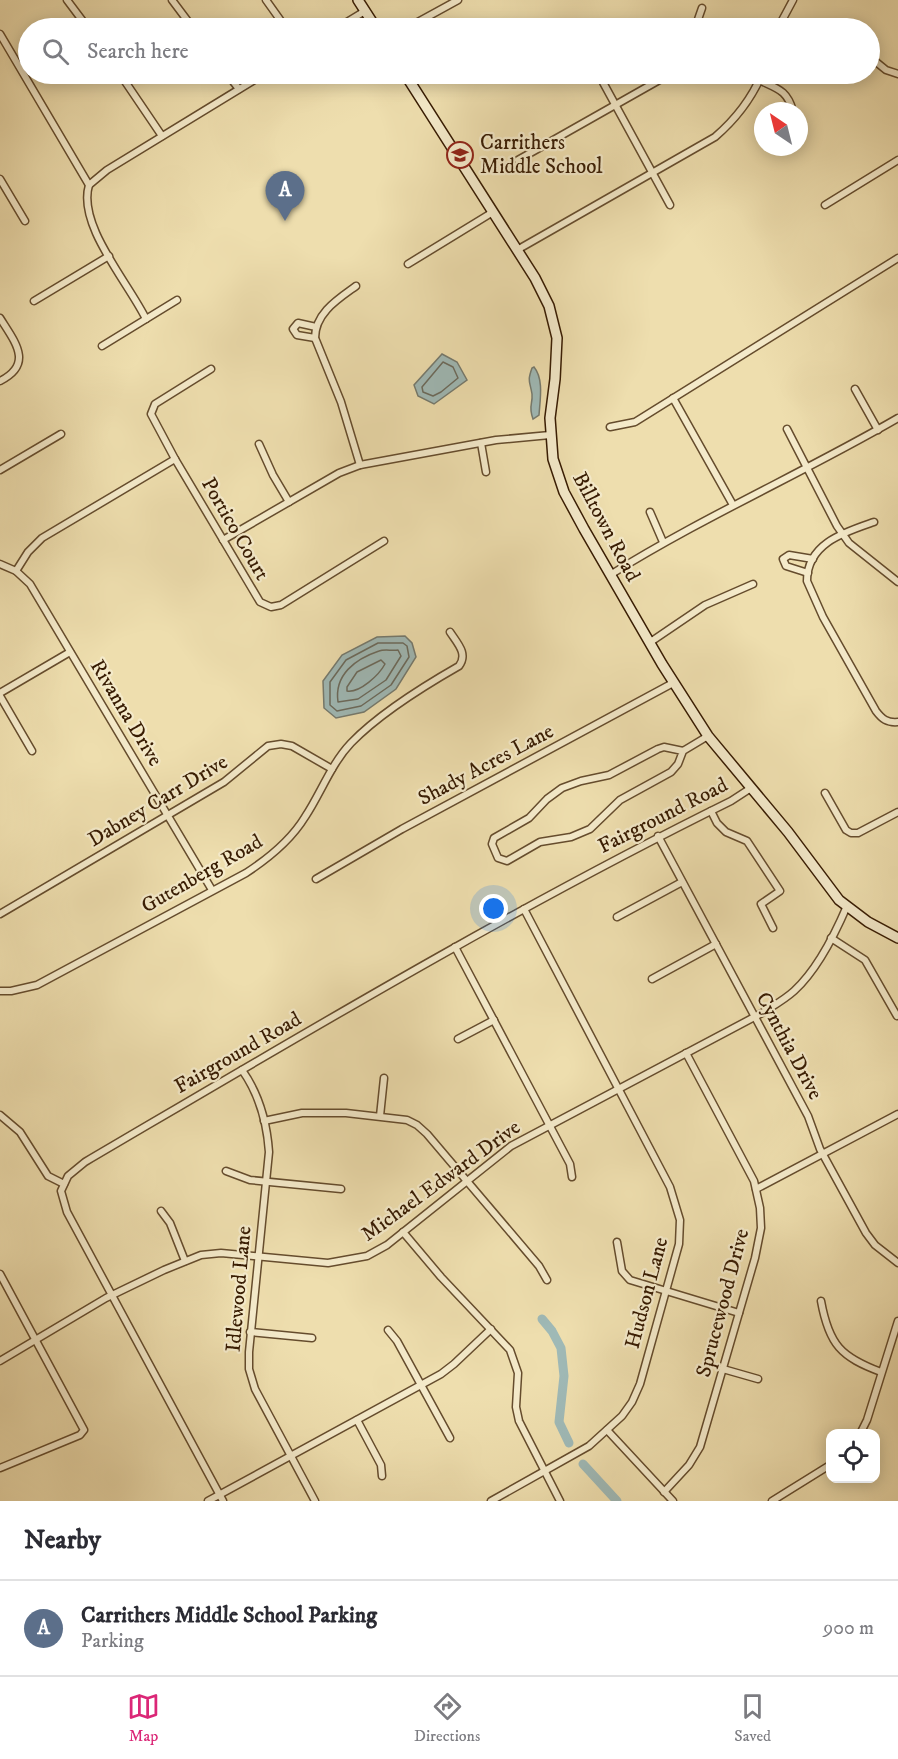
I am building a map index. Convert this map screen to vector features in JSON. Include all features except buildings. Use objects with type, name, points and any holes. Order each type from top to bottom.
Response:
[{"type":"main road","points":[[358,0],[370,18]]},
{"type":"main road","name":"Billtown Road","points":[[411,84],[543,292],[557,332],[550,435],[553,459],[564,492],[610,575],[673,683],[708,736],[788,832],[832,892],[868,922],[898,938]]},
{"type":"street","points":[[68,0],[81,18]]},
{"type":"street","points":[[172,0],[186,18]]},
{"type":"street","points":[[266,0],[279,18]]},
{"type":"street","points":[[425,18],[458,0]]},
{"type":"street","points":[[783,18],[793,0]]},
{"type":"street","points":[[698,18],[702,8]]},
{"type":"street","points":[[354,18],[365,11]]},
{"type":"street","points":[[0,33],[18,64]]},
{"type":"street","points":[[880,65],[898,74]]},
{"type":"street","points":[[30,84],[89,184]]},
{"type":"street","points":[[127,84],[162,136]]},
{"type":"street","points":[[234,84],[238,89]]},
{"type":"street","points":[[146,319],[93,228],[89,216],[87,193],[89,184],[107,170],[247,84]]},
{"type":"street","points":[[604,84],[670,205]]},
{"type":"street","points":[[518,160],[653,84]]},
{"type":"street","points":[[517,250],[698,148],[726,128],[747,104],[757,84]]},
{"type":"street","points":[[772,84],[784,92],[791,102]]},
{"type":"street","points":[[825,205],[898,160]]},
{"type":"street","points":[[0,179],[25,221]]},
{"type":"street","points":[[408,264],[493,212]]},
{"type":"street","points":[[34,301],[109,256]]},
{"type":"street","points":[[610,427],[635,422],[898,258]]},
{"type":"street","points":[[356,286],[323,314],[316,327],[315,338],[347,419],[360,465]]},
{"type":"street","points":[[102,346],[177,300]]},
{"type":"street","points":[[0,318],[14,342],[20,361],[17,370],[0,381]]},
{"type":"street","points":[[315,338],[297,335],[293,329],[298,323],[316,327]]},
{"type":"street","name":"Portico Court","points":[[211,369],[155,404],[152,418],[260,602],[271,607],[281,605],[384,541]]},
{"type":"street","points":[[855,389],[878,430]]},
{"type":"street","points":[[673,398],[733,505]]},
{"type":"street","points":[[610,575],[663,542],[808,468],[898,418]]},
{"type":"street","points":[[788,429],[849,543],[898,582]]},
{"type":"street","points":[[0,470],[61,434]]},
{"type":"street","points":[[223,540],[339,473],[360,465],[481,443],[550,435]]},
{"type":"street","points":[[481,443],[486,472]]},
{"type":"street","points":[[259,444],[273,475],[289,502]]},
{"type":"street","points":[[16,571],[28,552],[42,538],[175,459]]},
{"type":"street","points":[[650,512],[663,542]]},
{"type":"street","points":[[874,522],[842,533],[826,542],[813,559],[808,573],[809,587],[823,617],[876,711],[887,721],[898,722]]},
{"type":"street","points":[[808,573],[786,566],[783,560],[789,555],[813,559]]},
{"type":"street","name":"Rivanna Drive","points":[[0,564],[16,571],[30,584],[212,890]]},
{"type":"street","points":[[650,643],[705,605],[753,584]]},
{"type":"street","name":"Gutenberg Road","points":[[0,991],[37,985],[255,867],[289,838],[350,744],[415,692],[459,666],[464,655],[450,633]]},
{"type":"street","points":[[32,751],[0,695],[70,652]]},
{"type":"street","name":"Shady Acres Lane","points":[[316,879],[402,829],[673,683]]},
{"type":"street","points":[[683,751],[664,747],[609,775],[580,781],[562,788],[546,799],[529,818],[494,838],[492,844],[498,858],[507,861],[540,843],[571,837],[590,829],[620,800],[671,772],[678,764],[683,751],[708,736]]},
{"type":"street","name":"Dabney Carr Drive","points":[[0,914],[224,782],[268,746],[281,744],[292,746],[332,769]]},
{"type":"street","name":"Fairground Road","points":[[64,1184],[71,1172],[85,1162],[455,947],[751,788]]},
{"type":"street","points":[[825,793],[846,830],[851,833],[858,833],[898,812]]},
{"type":"street","points":[[711,811],[717,823],[726,832],[747,842],[780,891],[761,904],[773,928]]},
{"type":"street","name":"Cynthia Drive","points":[[658,836],[808,1116],[824,1155],[866,1233],[882,1251],[898,1263]]},
{"type":"street","points":[[617,917],[682,882]]},
{"type":"street","name":"Michael Edward Drive","points":[[0,1361],[112,1295],[185,1261],[210,1253],[336,1263],[367,1256],[381,1249],[511,1146],[785,998],[799,986],[831,938],[847,906]]},
{"type":"street","name":"Hudson Lane","points":[[491,1501],[589,1446],[628,1408],[636,1395],[681,1236],[678,1208],[670,1186],[524,909]]},
{"type":"street","points":[[831,938],[866,960],[897,1016]]},
{"type":"street","points":[[652,979],[716,944]]},
{"type":"street","points":[[455,947],[570,1164],[572,1177]]},
{"type":"street","points":[[458,1039],[494,1020]]},
{"type":"street","name":"Sprucewood Drive","points":[[664,1492],[697,1453],[755,1258],[761,1228],[754,1181],[686,1053]]},
{"type":"street","name":"Idlewood Lane","points":[[242,1070],[256,1093],[264,1120],[268,1152],[248,1361],[252,1383],[315,1501]]},
{"type":"street","points":[[380,1116],[384,1078]]},
{"type":"street","points":[[264,1120],[315,1112],[407,1120],[423,1130],[539,1266],[547,1280]]},
{"type":"street","points":[[756,1189],[898,1114]]},
{"type":"street","points":[[0,1115],[20,1132],[48,1176],[64,1184],[61,1191],[67,1212],[222,1498]]},
{"type":"street","points":[[226,1171],[237,1177],[341,1189]]},
{"type":"street","points":[[162,1211],[170,1223],[185,1261]]},
{"type":"street","points":[[404,1232],[441,1277],[504,1342],[514,1359],[518,1372],[516,1407],[519,1421],[560,1501]]},
{"type":"street","points":[[617,1242],[620,1264],[627,1278],[636,1283],[739,1313]]},
{"type":"street","points":[[0,1274],[83,1427],[80,1435],[0,1468]]},
{"type":"street","points":[[821,1301],[831,1334],[839,1349],[850,1359],[881,1372]]},
{"type":"street","points":[[862,1429],[898,1322]]},
{"type":"street","points":[[208,1501],[222,1498],[291,1456],[421,1385],[454,1364],[491,1329]]},
{"type":"street","points":[[388,1330],[397,1341],[450,1438]]},
{"type":"street","points":[[250,1332],[312,1338]]},
{"type":"street","points":[[723,1369],[758,1378]]},
{"type":"street","points":[[357,1420],[381,1465],[382,1476]]},
{"type":"street","points":[[607,1430],[673,1501]]},
{"type":"street","points":[[772,1501],[826,1468]]},
{"type":"water","points":[[442,354],[457,362],[467,380],[434,404],[418,396],[414,385]]},
{"type":"water","points":[[534,367],[539,377],[541,390],[539,415],[533,419],[529,379]]},
{"type":"water","points":[[405,636],[412,643],[416,657],[396,689],[364,712],[336,718],[324,708],[323,681],[342,655],[377,637]]},
{"type":"waterway","points":[[542,1319],[561,1348],[564,1376],[559,1422],[569,1443]]},
{"type":"waterway","points":[[583,1464],[617,1501]]},
{"type":"place","name":"Carrithers Middle School","points":[[460,155]]},
{"type":"place","name":"Carrithers Middle School Parking","points":[[285,221]]}]
